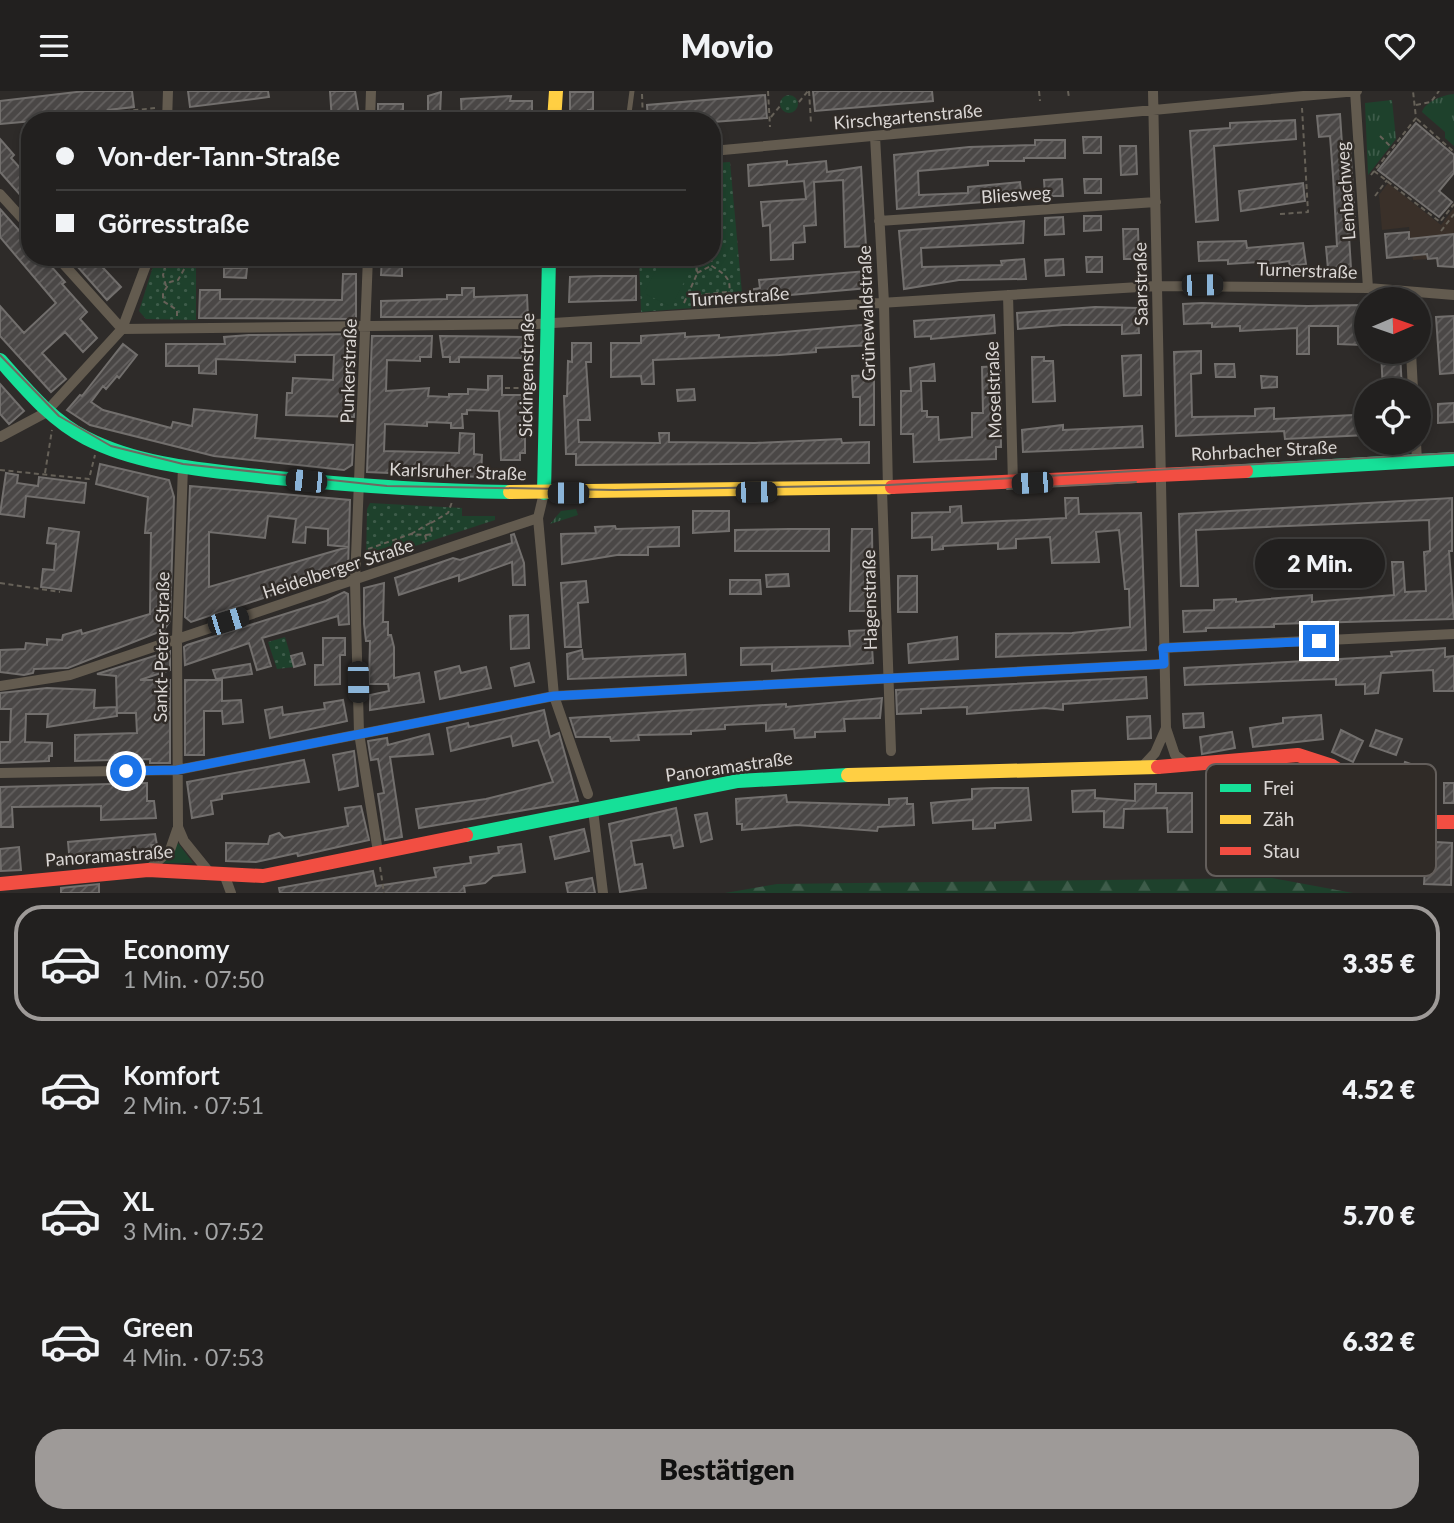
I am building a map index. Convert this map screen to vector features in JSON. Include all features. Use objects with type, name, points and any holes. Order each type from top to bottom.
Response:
[{"type":"main road","points":[[555,112],[556,91]]},
{"type":"main road","name":"Sickingenstraße","points":[[544,493],[549,266]]},
{"type":"main road","name":"Karlsruher Straße","points":[[0,360],[53,416],[98,444],[183,467],[360,487],[544,493],[885,490],[1161,476]]},
{"type":"main road","name":"Rohrbacher Straße","points":[[1161,476],[1454,459]]},
{"type":"main road","name":"Panoramastraße","points":[[1208,764],[1283,756],[1312,757],[1328,764]]},
{"type":"main road","name":"Panoramastraße","points":[[0,884],[148,870],[263,876],[379,860],[706,786],[776,777],[1206,764]]},
{"type":"main road","name":"Panoramastraße","points":[[1436,822],[1454,822]]},
{"type":"street","points":[[167,91],[167,112]]},
{"type":"street","points":[[370,112],[371,91]]},
{"type":"street","name":"Saarstraße","points":[[1153,91],[1166,728]]},
{"type":"street","name":"Kirschgartenstraße","points":[[721,150],[1356,91]]},
{"type":"street","name":"Lenbachweg","points":[[1356,91],[1368,287]]},
{"type":"street","name":"Grünewaldstraße","points":[[875,136],[884,303],[885,490]]},
{"type":"street","points":[[0,194],[21,217]]},
{"type":"street","name":"Bliesweg","points":[[878,221],[1156,201]]},
{"type":"street","points":[[65,266],[122,329]]},
{"type":"street","points":[[0,437],[53,416],[122,329],[146,266]]},
{"type":"street","name":"Punkerstraße","points":[[368,266],[355,580],[359,733],[379,860]]},
{"type":"street","name":"Turnerstraße","points":[[122,329],[547,323],[681,317],[1156,286],[1354,288]]},
{"type":"street","name":"Moselstraße","points":[[1008,295],[1013,484]]},
{"type":"street","name":"Turnerstraße","points":[[1432,295],[1454,295]]},
{"type":"street","points":[[1417,455],[1417,461]]},
{"type":"street","name":"Sankt-Peter-Straße","points":[[148,870],[170,850],[178,827],[177,638],[183,467]]},
{"type":"street","name":"Hagenstraße","points":[[885,490],[887,678],[891,751]]},
{"type":"street","points":[[544,493],[538,518],[554,696],[588,794]]},
{"type":"street","name":"Heidelberger Straße","points":[[0,686],[70,675],[538,518]]},
{"type":"street","points":[[1163,648],[1454,634]]},
{"type":"street","points":[[0,773],[177,770],[554,696],[1164,664]]},
{"type":"street","points":[[1166,728],[1175,755],[1189,766]]},
{"type":"street","points":[[1141,768],[1155,753],[1166,728]]},
{"type":"street","points":[[593,810],[603,893]]},
{"type":"street","points":[[178,827],[188,847],[216,873],[231,893]]},
{"type":"lane","points":[[629,112],[632,91]]},
{"type":"path","points":[[641,91],[642,112]]},
{"type":"path","points":[[768,91],[770,127]]},
{"type":"path","points":[[799,102],[809,91]]},
{"type":"path","points":[[809,91],[811,123]]},
{"type":"path","points":[[1039,91],[1040,101]]},
{"type":"path","points":[[1068,91],[1069,98]]},
{"type":"path","points":[[1413,91],[1416,118],[1454,152]]},
{"type":"path","points":[[1414,106],[1431,102],[1439,91]]},
{"type":"path","points":[[1280,214],[1308,212],[1301,96]]},
{"type":"path","points":[[770,117],[780,106]]},
{"type":"path","points":[[118,112],[167,107]]},
{"type":"path","points":[[1361,179],[1368,178],[1416,118]]},
{"type":"path","points":[[1380,136],[1392,148]]},
{"type":"path","points":[[1374,171],[1440,222],[1454,204]]},
{"type":"path","points":[[1363,202],[1371,202],[1386,181]]},
{"type":"path","points":[[1441,231],[1454,214]]},
{"type":"path","points":[[166,266],[163,301],[177,310],[178,328]]},
{"type":"path","points":[[166,286],[178,280],[186,266]]},
{"type":"path","points":[[681,317],[696,274],[696,266]]},
{"type":"path","points":[[696,274],[712,266],[729,277],[727,305]]},
{"type":"path","points":[[687,296],[730,292]]},
{"type":"path","points":[[505,388],[536,388]]},
{"type":"path","points":[[45,474],[53,416]]},
{"type":"path","points":[[0,470],[89,479],[98,444]]},
{"type":"path","points":[[357,553],[411,534],[448,513],[452,491]]},
{"type":"path","points":[[411,534],[425,535],[434,531],[431,523]]},
{"type":"path","points":[[425,535],[431,554]]},
{"type":"path","points":[[0,583],[60,591]]},
{"type":"path","points":[[379,860],[384,893]]},
{"type":"shaded area","points":[[1388,183],[1441,225],[1454,208],[1454,248],[1428,259],[1413,260],[1409,227],[1382,230],[1379,195]]},
{"type":"green space","points":[[1454,94],[1454,146],[1445,138],[1445,132],[1422,112],[1435,99]]},
{"type":"green space","points":[[789,95],[795,98],[798,104],[795,110],[789,113],[783,110],[780,104],[783,98]]},
{"type":"green space","points":[[1392,100],[1396,139],[1368,175],[1365,103]]},
{"type":"green space","points":[[721,162],[730,162],[743,304],[641,312],[639,266],[721,266]]},
{"type":"green space","points":[[153,266],[196,266],[196,320],[146,319],[139,311]]},
{"type":"green space","points":[[658,266],[686,266],[691,269],[671,307],[644,293]]},
{"type":"green space","points":[[370,503],[462,508],[462,516],[495,516],[495,520],[366,562],[367,509]]},
{"type":"green space","points":[[576,509],[578,515],[550,524],[561,511]]},
{"type":"green space","points":[[285,637],[294,667],[277,669],[268,642]]},
{"type":"green space","points":[[178,843],[193,863],[161,863]]},
{"type":"green space","points":[[1272,878],[1353,893],[725,893],[777,884]]},
{"type":"building","points":[[85,91],[132,91],[134,107],[108,112],[21,112],[21,122],[0,124],[0,101]]},
{"type":"building","points":[[188,91],[268,91],[269,97],[190,107]]},
{"type":"building","points":[[330,91],[355,91],[358,112],[331,112]]},
{"type":"building","points":[[813,91],[932,91],[933,101],[815,111]]},
{"type":"building","points":[[441,92],[440,112],[428,112],[428,96]]},
{"type":"building","points":[[570,92],[593,92],[593,110],[570,112]]},
{"type":"building","points":[[765,95],[767,118],[721,121],[721,112],[647,112],[647,105]]},
{"type":"building","points":[[511,96],[510,101],[532,101],[532,112],[462,112],[461,99]]},
{"type":"building","points":[[378,104],[403,104],[403,112],[378,112]]},
{"type":"building","points":[[1340,114],[1342,144],[1350,144],[1356,236],[1349,236],[1351,268],[1328,269],[1326,247],[1337,246],[1333,176],[1330,136],[1319,137],[1317,116]]},
{"type":"building","points":[[1295,120],[1296,139],[1214,146],[1218,220],[1196,222],[1190,131],[1230,128],[1230,123]]},
{"type":"building","points":[[1416,123],[1454,155],[1454,173],[1439,191],[1452,202],[1439,217],[1378,170]]},
{"type":"building","points":[[1083,137],[1101,137],[1101,153],[1084,153]]},
{"type":"building","points":[[0,139],[14,155],[11,158],[21,169],[21,196],[0,172]]},
{"type":"building","points":[[1035,140],[1065,140],[1065,158],[988,161],[988,165],[918,171],[919,195],[968,193],[968,187],[1020,182],[1022,199],[897,209],[894,155],[969,147],[1035,145]]},
{"type":"building","points":[[1120,146],[1136,146],[1137,174],[1121,175]]},
{"type":"building","points":[[787,161],[787,165],[826,161],[827,172],[861,167],[866,246],[845,247],[843,180],[814,182],[816,225],[804,226],[805,242],[793,243],[793,259],[771,260],[770,225],[763,226],[761,202],[806,199],[804,181],[749,186],[748,165]]},
{"type":"building","points":[[1062,179],[1063,196],[1045,196],[1044,180]]},
{"type":"building","points":[[1084,179],[1101,179],[1101,193],[1085,193]]},
{"type":"building","points":[[1303,183],[1305,201],[1241,211],[1239,191]]},
{"type":"building","points":[[0,209],[21,233],[21,262],[0,237]]},
{"type":"building","points":[[1084,216],[1101,216],[1101,230],[1084,231]]},
{"type":"building","points":[[1063,217],[1064,234],[1045,235],[1045,218]]},
{"type":"building","points":[[1024,221],[1023,243],[921,248],[922,267],[1002,265],[1001,261],[1024,259],[1026,279],[959,280],[904,289],[899,231]]},
{"type":"building","points":[[1123,229],[1138,229],[1139,259],[1124,259]]},
{"type":"building","points":[[1409,232],[1409,239],[1454,234],[1454,267],[1438,266],[1437,258],[1428,259],[1427,254],[1387,258],[1385,234]]},
{"type":"building","points":[[1246,241],[1247,248],[1303,243],[1306,264],[1290,266],[1289,261],[1260,265],[1260,262],[1228,264],[1228,260],[1199,261],[1198,242]]},
{"type":"building","points":[[1086,257],[1102,257],[1102,272],[1087,272]]},
{"type":"building","points":[[1063,259],[1064,275],[1046,276],[1045,260]]},
{"type":"building","points":[[25,266],[51,266],[65,282],[62,284],[87,312],[80,319],[97,338],[83,352],[65,332],[42,353],[66,379],[51,392],[0,336],[0,306],[24,333],[56,303]]},
{"type":"building","points":[[77,266],[101,266],[121,287],[107,300]]},
{"type":"building","points":[[382,266],[402,266],[402,276],[381,275]]},
{"type":"building","points":[[224,268],[247,268],[246,278],[224,277]]},
{"type":"building","points":[[867,271],[868,288],[755,298],[754,289],[760,288],[759,280]]},
{"type":"building","points":[[343,274],[356,274],[356,319],[199,318],[200,290],[220,290],[220,299],[342,300]]},
{"type":"building","points":[[636,276],[636,300],[569,302],[570,277]]},
{"type":"building","points":[[462,288],[474,288],[474,297],[527,295],[528,317],[381,317],[381,301],[447,299],[447,295],[462,295]]},
{"type":"building","points":[[1183,304],[1354,305],[1354,345],[1338,344],[1338,326],[1309,326],[1309,354],[1297,354],[1297,328],[1240,331],[1240,326],[1184,324]]},
{"type":"building","points":[[1095,307],[1138,308],[1139,333],[1122,334],[1122,325],[1063,325],[1018,329],[1017,313]]},
{"type":"building","points":[[994,315],[995,333],[931,339],[931,336],[915,337],[914,321]]},
{"type":"building","points":[[1454,316],[1454,373],[1440,374],[1436,317]]},
{"type":"building","points":[[872,324],[873,345],[816,348],[816,352],[779,355],[653,360],[654,384],[642,384],[641,376],[611,377],[611,343],[641,343],[641,336],[685,333],[685,337],[719,335],[719,338]]},
{"type":"building","points":[[356,334],[354,417],[286,415],[287,393],[292,393],[293,378],[333,380],[334,355],[295,355],[295,362],[216,359],[216,374],[199,373],[199,366],[166,366],[166,344],[225,344],[224,337],[249,335]]},
{"type":"building","points":[[372,336],[432,336],[431,357],[420,357],[420,361],[387,360],[386,391],[429,388],[428,396],[449,397],[449,394],[468,394],[468,389],[488,390],[488,376],[502,376],[502,395],[524,395],[522,438],[525,438],[525,453],[520,453],[520,460],[501,460],[499,411],[467,410],[467,414],[462,414],[463,428],[451,428],[451,423],[427,422],[427,426],[385,424],[384,451],[459,453],[460,433],[474,434],[474,454],[482,455],[481,477],[367,472]]},
{"type":"building","points":[[440,336],[524,337],[523,358],[459,357],[459,362],[450,362],[450,357],[443,357]]},
{"type":"building","points":[[572,343],[591,343],[591,362],[586,362],[590,420],[578,420],[579,442],[660,443],[659,433],[669,433],[669,442],[755,443],[841,439],[842,443],[869,442],[869,463],[576,465],[576,454],[566,454],[564,396],[567,396],[568,361],[572,362]]},
{"type":"building","points":[[123,344],[137,355],[119,378],[117,376],[106,389],[103,386],[91,402],[103,410],[171,428],[173,422],[192,426],[194,409],[257,415],[255,438],[353,445],[352,465],[344,470],[214,456],[90,425],[67,410],[82,396]]},
{"type":"building","points":[[1201,351],[1201,373],[1191,374],[1192,417],[1255,416],[1255,409],[1274,408],[1274,419],[1353,415],[1354,436],[1285,439],[1284,431],[1176,436],[1174,352]]},
{"type":"building","points":[[1141,355],[1141,395],[1124,396],[1122,356]]},
{"type":"building","points":[[1032,357],[1044,357],[1044,361],[1053,361],[1055,401],[1033,402]]},
{"type":"building","points":[[934,364],[935,381],[921,381],[922,411],[927,411],[927,417],[938,417],[939,440],[972,437],[972,413],[983,413],[982,367],[1000,366],[1001,447],[996,447],[996,459],[914,462],[913,434],[901,434],[901,391],[911,391],[910,368]]},
{"type":"building","points":[[1215,364],[1234,364],[1235,377],[1216,377]]},
{"type":"building","points":[[1382,364],[1401,364],[1401,378],[1382,378]]},
{"type":"building","points":[[874,375],[874,425],[860,425],[860,397],[853,397],[852,376]]},
{"type":"building","points":[[1261,376],[1277,377],[1277,387],[1262,388]]},
{"type":"building","points":[[0,384],[24,411],[9,424],[0,414]]},
{"type":"building","points":[[694,389],[695,400],[678,401],[677,390]]},
{"type":"building","points":[[1454,403],[1454,422],[1438,423],[1438,404]]},
{"type":"building","points":[[1063,425],[1063,430],[1142,426],[1143,447],[1023,452],[1022,430]]},
{"type":"building","points":[[100,464],[169,480],[174,497],[170,621],[164,630],[68,668],[34,669],[33,673],[24,675],[0,672],[0,650],[25,649],[26,643],[47,645],[47,639],[62,640],[63,635],[81,630],[82,634],[150,614],[151,533],[145,533],[148,497],[96,484]]},
{"type":"building","points":[[6,473],[18,475],[17,483],[38,486],[39,477],[86,483],[84,503],[26,496],[24,517],[0,514]]},
{"type":"building","points":[[190,486],[350,500],[348,570],[191,622],[185,617]],"holes":[[[268,516],[296,519],[293,542],[305,543],[306,527],[328,529],[328,545],[348,547],[209,587],[209,532],[265,538]]]},
{"type":"building","points":[[1065,498],[1078,498],[1079,514],[1141,513],[1146,650],[996,657],[996,634],[1072,633],[1130,627],[1129,589],[1125,589],[1119,530],[1096,532],[1099,562],[1052,563],[1050,537],[1016,539],[1016,548],[998,549],[998,543],[943,546],[943,549],[932,550],[932,537],[912,538],[912,513],[950,512],[950,507],[961,506],[962,523],[1066,518]]},
{"type":"building","points":[[1452,498],[1452,551],[1449,551],[1454,619],[1274,624],[1274,627],[1206,628],[1206,631],[1184,632],[1183,611],[1214,610],[1214,600],[1236,599],[1236,602],[1312,595],[1312,602],[1394,595],[1392,562],[1403,562],[1405,592],[1426,591],[1424,552],[1430,551],[1429,520],[1196,530],[1198,586],[1181,586],[1179,514]]},
{"type":"building","points":[[693,511],[729,511],[729,531],[693,533]]},
{"type":"building","points":[[615,526],[616,529],[679,527],[679,546],[648,547],[648,555],[617,555],[562,564],[561,534],[596,533],[595,527]]},
{"type":"building","points":[[49,528],[79,532],[71,591],[41,587],[43,569],[54,570],[56,544],[47,543]]},
{"type":"building","points":[[829,529],[829,551],[735,551],[735,530]]},
{"type":"building","points":[[852,529],[872,529],[873,611],[850,611]]},
{"type":"building","points":[[514,534],[524,563],[525,585],[513,585],[512,562],[459,581],[459,575],[399,595],[395,578],[453,558],[460,560],[512,543],[511,535]]},
{"type":"building","points":[[788,574],[789,586],[767,587],[766,575]]},
{"type":"building","points":[[898,576],[917,576],[917,612],[898,612]]},
{"type":"building","points":[[730,580],[760,580],[761,594],[730,594]]},
{"type":"building","points":[[586,581],[588,602],[578,603],[581,647],[565,647],[561,583]]},
{"type":"building","points":[[384,583],[383,622],[388,622],[388,635],[391,635],[394,647],[394,678],[419,673],[424,702],[370,710],[370,695],[389,691],[388,684],[369,684],[370,641],[366,641],[364,624],[364,588]]},
{"type":"building","points":[[344,592],[348,594],[349,624],[339,625],[338,616],[262,638],[271,666],[257,670],[249,643],[185,665],[184,647],[187,645],[326,601]]},
{"type":"building","points":[[528,615],[529,648],[511,649],[510,616]]},
{"type":"building","points":[[871,630],[873,663],[772,671],[772,664],[741,665],[741,648],[850,646],[849,631]]},
{"type":"building","points":[[957,637],[958,659],[909,663],[908,644]]},
{"type":"building","points":[[323,638],[345,638],[345,655],[340,655],[340,684],[315,685],[315,665],[323,665]]},
{"type":"building","points":[[1445,648],[1445,657],[1454,656],[1454,691],[1434,691],[1433,670],[1381,673],[1378,693],[1365,694],[1365,684],[1336,685],[1336,679],[1185,685],[1184,668],[1392,656],[1391,652]]},
{"type":"building","points":[[582,650],[583,659],[685,654],[686,675],[568,679],[567,654]]},
{"type":"building","points":[[170,651],[170,670],[140,680],[170,680],[170,763],[150,763],[150,759],[75,761],[75,735],[137,733],[136,713],[117,713],[116,676],[97,674]]},
{"type":"building","points":[[302,653],[305,664],[294,667],[291,656]]},
{"type":"building","points":[[529,663],[534,682],[515,686],[511,668]]},
{"type":"building","points":[[250,664],[252,674],[216,679],[213,670]]},
{"type":"building","points":[[459,666],[461,673],[486,667],[491,688],[440,699],[435,672]]},
{"type":"building","points":[[1146,677],[1147,698],[1063,704],[1063,710],[1045,708],[967,714],[967,707],[921,709],[921,713],[897,714],[896,690]]},
{"type":"building","points":[[185,680],[222,680],[222,701],[241,700],[243,722],[223,724],[222,711],[204,711],[204,755],[185,755]]},
{"type":"building","points":[[47,688],[95,690],[94,708],[116,707],[117,716],[47,727],[48,714],[26,714],[25,742],[52,743],[52,756],[49,756],[49,761],[0,763],[0,742],[10,742],[11,709],[0,709],[0,693]]},
{"type":"building","points":[[882,698],[880,718],[844,719],[845,731],[815,732],[815,737],[795,738],[794,729],[766,731],[766,723],[725,725],[725,729],[691,731],[691,734],[638,735],[639,740],[611,741],[610,737],[576,737],[570,718],[765,705],[786,704],[786,707]]},
{"type":"building","points":[[343,700],[347,721],[270,738],[265,710],[282,707],[283,715],[325,709],[324,703]]},
{"type":"building","points":[[544,710],[550,737],[559,733],[578,801],[419,828],[416,809],[486,799],[553,782],[538,740],[513,746],[511,736],[451,751],[447,728],[468,723],[469,727]]},
{"type":"building","points":[[1203,713],[1204,727],[1184,728],[1183,714]]},
{"type":"building","points":[[1321,715],[1323,739],[1253,747],[1250,728],[1283,723],[1283,718]]},
{"type":"building","points":[[1150,716],[1151,738],[1128,739],[1127,717]]},
{"type":"building","points":[[1341,730],[1363,741],[1353,762],[1332,752]]},
{"type":"building","points":[[1376,730],[1402,739],[1396,755],[1370,746]]},
{"type":"building","points":[[1232,732],[1235,748],[1202,754],[1200,737]]},
{"type":"building","points":[[429,734],[433,754],[390,757],[402,837],[385,840],[378,794],[384,793],[378,759],[371,760],[368,741],[387,738],[388,745]]},
{"type":"building","points":[[354,751],[358,786],[339,790],[333,755]]},
{"type":"building","points":[[304,760],[309,782],[222,794],[222,799],[211,801],[213,814],[192,818],[187,782]]},
{"type":"building","points":[[147,783],[147,801],[154,801],[156,818],[101,820],[101,806],[12,807],[13,827],[1,827],[0,787]]},
{"type":"building","points":[[1444,783],[1454,783],[1454,803],[1444,803]]},
{"type":"building","points":[[1135,784],[1156,784],[1156,793],[1192,793],[1192,832],[1168,832],[1167,808],[1124,809],[1123,828],[1104,827],[1104,811],[1073,812],[1072,791],[1095,790],[1095,798],[1135,801]]},
{"type":"building","points":[[1028,788],[1031,820],[995,823],[995,828],[973,829],[973,820],[933,823],[931,803],[972,799],[972,789]]},
{"type":"building","points":[[786,795],[787,802],[889,805],[889,799],[907,798],[907,804],[913,804],[914,825],[878,827],[877,831],[797,825],[742,830],[742,824],[737,824],[736,799]]},
{"type":"building","points":[[361,806],[369,840],[298,856],[297,853],[256,862],[226,861],[226,843],[268,844],[270,836],[279,833],[284,838],[348,826],[345,808]]},
{"type":"building","points":[[676,808],[683,846],[674,848],[671,835],[631,841],[635,865],[642,864],[646,888],[620,892],[609,824]]},
{"type":"building","points":[[707,813],[712,839],[701,842],[695,815]]},
{"type":"building","points":[[584,829],[589,851],[555,859],[550,837]]},
{"type":"building","points":[[155,834],[157,845],[151,845],[152,849],[119,852],[120,859],[70,864],[68,842]]},
{"type":"building","points":[[1436,842],[1452,843],[1451,885],[1424,884],[1424,876],[1436,876]]},
{"type":"building","points":[[521,844],[525,872],[493,876],[485,883],[464,886],[465,893],[280,893],[279,888],[373,871],[376,886],[436,877],[434,868],[471,863],[470,857],[499,853],[498,847]]},
{"type":"building","points":[[19,847],[21,870],[1,871],[0,849]]},
{"type":"building","points":[[592,878],[595,893],[568,893],[566,883]]},
{"type":"building","points":[[99,884],[99,893],[61,893],[61,888]]},
{"type":"tram line","points":[[0,355],[59,416],[111,446],[183,464],[387,486],[615,490],[888,485],[1454,453]]},
{"type":"tram line","points":[[1007,489],[1136,482]]},
{"type":"traffic: fast","points":[[544,493],[549,266]]},
{"type":"traffic: fast","points":[[0,360],[40,403],[73,431],[107,447],[151,461],[221,472],[327,483],[510,492]]},
{"type":"traffic: fast","points":[[1246,471],[1454,459]]},
{"type":"traffic: fast","points":[[466,835],[738,781],[848,775]]},
{"type":"traffic: slow","points":[[555,112],[556,91]]},
{"type":"traffic: slow","points":[[510,492],[892,487]]},
{"type":"traffic: slow","points":[[848,775],[1158,767]]},
{"type":"traffic: jam","points":[[892,487],[1246,471]]},
{"type":"traffic: jam","points":[[1158,767],[1298,755],[1326,764]]},
{"type":"traffic: jam","points":[[1436,822],[1454,822]]},
{"type":"traffic: jam","points":[[0,884],[148,870],[263,876],[466,835]]},
{"type":"route","points":[[126,771],[177,770],[554,696],[1164,664],[1163,648],[1319,641]]}]
